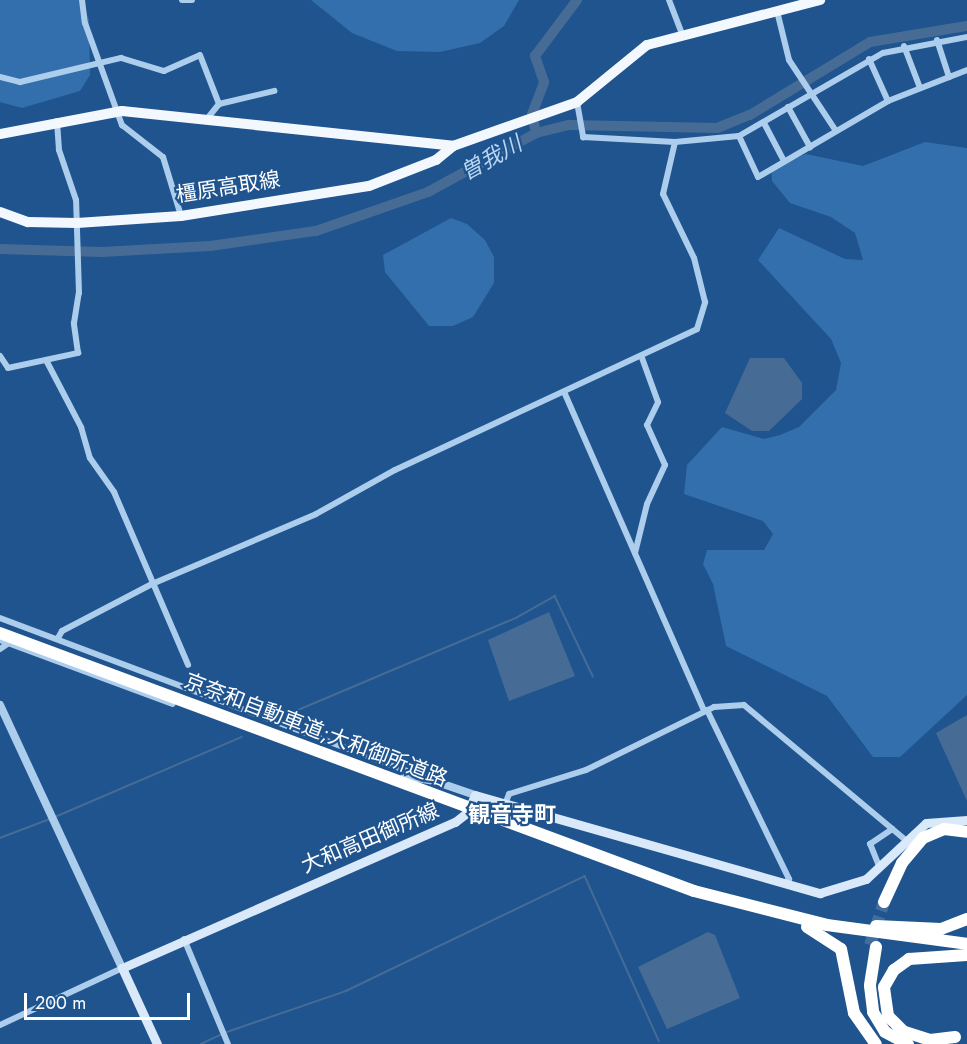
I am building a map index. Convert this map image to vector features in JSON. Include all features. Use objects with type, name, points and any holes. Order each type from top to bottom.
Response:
[{"type":"highway","name":"京奈和自動車道;大和御所道路","points":[[0,633],[662,881],[778,915],[967,944]]},
{"type":"highway","points":[[967,832],[937,831],[917,843],[887,903],[908,864],[925,844],[945,836],[967,839]]},
{"type":"highway","points":[[778,915],[923,929],[967,919]]},
{"type":"highway","points":[[778,915],[819,931],[841,949],[854,1013],[876,1044]]},
{"type":"highway","points":[[891,1044],[876,1031],[865,1008],[873,946],[870,986],[873,1012],[885,1032],[908,1044]]},
{"type":"highway","points":[[959,1040],[930,1040],[903,1032],[888,1016],[884,987],[894,970],[909,959],[967,956]]},
{"type":"highway","points":[[931,1044],[959,1040],[967,1031]]},
{"type":"main road","name":"橿原高取線","points":[[0,212],[28,222],[77,223],[181,216],[369,186],[436,160],[453,146],[544,115],[580,107],[638,49],[682,34],[820,0]]},
{"type":"main road","name":"橿原高取線","points":[[0,134],[117,111],[453,146]]},
{"type":"main road","points":[[475,795],[783,885],[839,891],[866,879],[904,839],[926,823],[965,817]]},
{"type":"main road","name":"大和高田御所線","points":[[122,968],[184,938],[455,822],[468,812],[475,795]]},
{"type":"main road","points":[[122,968],[157,1044]]},
{"type":"street","points":[[82,0],[100,65],[125,131],[163,157],[181,216]]},
{"type":"street","points":[[182,0],[192,0]]},
{"type":"street","points":[[669,0],[682,34]]},
{"type":"street","points":[[777,11],[797,74],[837,131]]},
{"type":"street","points":[[580,107],[583,135],[675,142],[739,136],[764,123],[810,91],[869,59],[904,46],[936,40],[966,39]]},
{"type":"street","points":[[936,40],[949,77]]},
{"type":"street","points":[[904,46],[920,88]]},
{"type":"street","points":[[0,77],[20,82],[100,65],[121,58],[159,72],[200,55],[219,104]]},
{"type":"street","points":[[869,59],[888,101]]},
{"type":"street","points":[[739,136],[758,177],[888,101],[967,70]]},
{"type":"street","points":[[205,121],[219,104],[274,91]]},
{"type":"street","points":[[788,107],[810,147]]},
{"type":"street","points":[[0,356],[8,368],[78,353],[74,323],[77,223],[57,121]]},
{"type":"street","points":[[764,123],[784,161]]},
{"type":"street","points":[[58,638],[62,631],[152,584],[307,518],[449,444],[565,394],[697,329],[704,308],[694,258],[663,194],[675,142]]},
{"type":"street","points":[[635,554],[648,504],[665,465],[647,425],[658,402],[642,358]]},
{"type":"street","points":[[46,360],[81,427],[90,458],[114,492],[188,665]]},
{"type":"street","points":[[565,394],[705,711],[789,879],[783,885]]},
{"type":"street","points":[[0,618],[475,795]]},
{"type":"street","points":[[0,640],[337,764],[441,783]]},
{"type":"street","points":[[0,649],[9,643]]},
{"type":"street","points":[[0,705],[122,968],[0,1025]]},
{"type":"street","points":[[504,804],[509,794],[586,770],[705,711],[744,705],[904,839]]},
{"type":"street","points":[[879,866],[870,844],[892,829]]},
{"type":"street","points":[[184,938],[228,1044]]},
{"type":"shaded area","points":[[0,0],[82,0],[89,20],[90,75],[80,91],[22,108],[0,102]]},
{"type":"shaded area","points":[[311,0],[519,0],[504,26],[480,43],[440,52],[397,51],[352,33]]},
{"type":"shaded area","points":[[925,142],[967,148],[967,695],[900,757],[873,757],[827,696],[726,646],[713,584],[703,564],[707,550],[764,550],[773,534],[763,521],[684,494],[687,465],[722,427],[764,439],[780,435],[799,427],[836,390],[841,363],[831,339],[758,260],[779,228],[845,259],[863,260],[855,233],[831,217],[790,203],[772,181],[771,167],[806,154],[863,166]]},
{"type":"shaded area","points":[[451,218],[467,224],[485,240],[494,257],[494,283],[473,317],[453,326],[429,326],[385,272],[383,255]]},
{"type":"shaded area","points":[[750,358],[784,358],[802,383],[802,399],[769,431],[752,431],[725,413]]},
{"type":"shaded area","points":[[549,612],[575,676],[509,701],[488,640]]},
{"type":"shaded area","points":[[967,715],[967,801],[936,733]]},
{"type":"shaded area","points":[[708,932],[715,935],[740,998],[667,1029],[638,967]]},
{"type":"waterway","points":[[536,133],[532,114],[544,82],[535,56],[577,0]]},
{"type":"waterway","name":"曽我川","points":[[0,249],[102,252],[210,246],[316,231],[428,192],[536,133],[569,125],[717,128],[750,115],[870,42],[967,26]]},
{"type":"waterway","points":[[291,713],[516,618],[555,596],[593,676]]},
{"type":"waterway","points":[[55,817],[242,737]]},
{"type":"waterway","points":[[0,838],[50,819]]},
{"type":"waterway","points":[[224,1033],[346,991],[585,876],[659,1041]]},
{"type":"waterway","points":[[201,1044],[220,1035]]},
{"type":"tunnel","points":[[870,945],[884,902]]},
{"type":"district","name":"観音寺町","points":[[512,815]]}]
